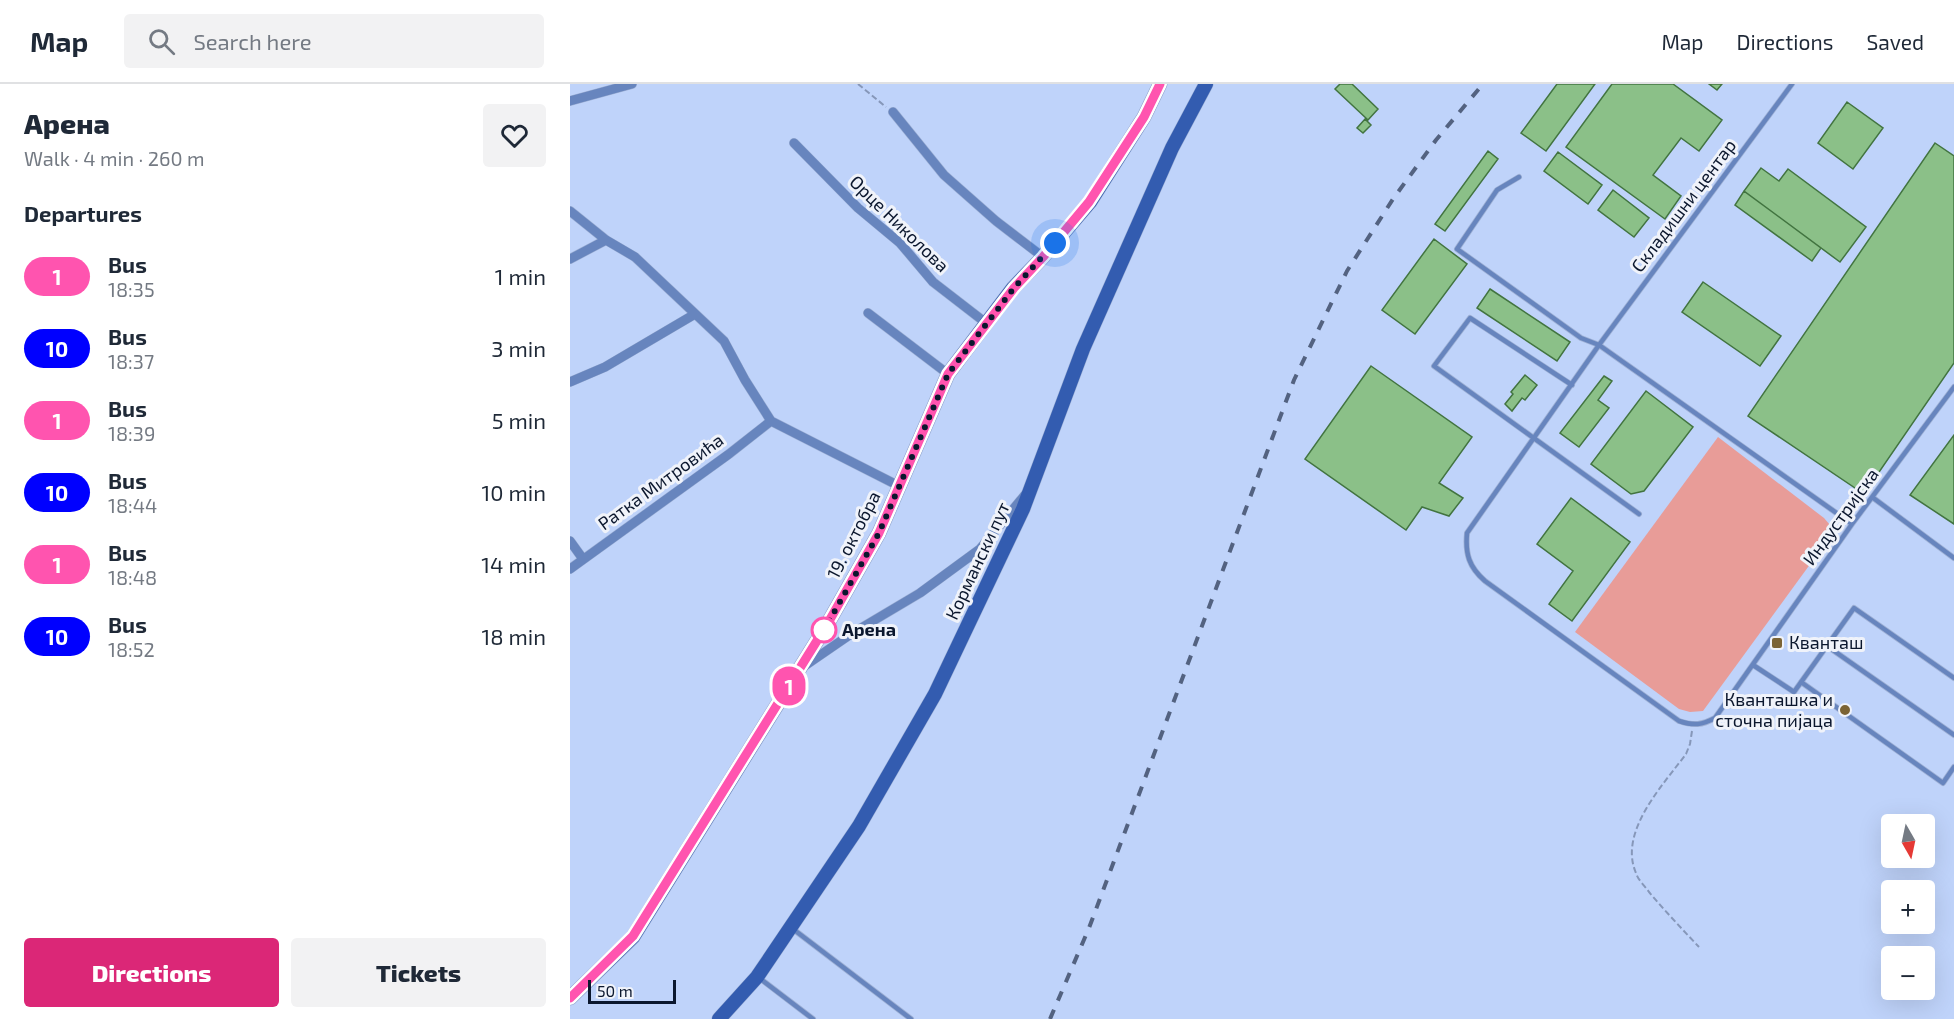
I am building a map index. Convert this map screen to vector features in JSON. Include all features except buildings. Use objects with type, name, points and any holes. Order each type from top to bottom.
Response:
[{"type":"street","points":[[570,101],[632,84]]},
{"type":"street","name":"19. октобра","points":[[570,998],[633,936],[800,669],[879,533],[948,374],[1014,288],[1089,202],[1144,117],[1160,84]]},
{"type":"street","name":"Кормански пут","points":[[719,1019],[757,977],[859,826],[935,694],[1018,519],[1083,349],[1172,148],[1206,84]]},
{"type":"street","points":[[893,112],[944,175],[996,221],[1043,257]]},
{"type":"street","name":"Орце Николова","points":[[794,143],[858,208],[900,243],[933,282],[986,323]]},
{"type":"street","points":[[570,211],[606,240],[635,257],[724,341],[744,380],[771,422],[899,486]]},
{"type":"street","points":[[570,259],[606,240]]},
{"type":"street","points":[[868,312],[948,374]]},
{"type":"street","points":[[570,382],[605,367],[695,314]]},
{"type":"street","name":"Ратка Митровића","points":[[570,569],[771,422]]},
{"type":"street","points":[[800,669],[850,633],[920,593],[980,549],[1030,489]]},
{"type":"street","points":[[570,541],[584,559]]},
{"type":"lane","name":"Складишни центар","points":[[1691,725],[1679,721],[1475,573],[1466,554],[1467,533],[1599,345],[1792,84]]},
{"type":"lane","points":[[1519,177],[1497,190],[1457,249],[1581,338],[1599,345],[1852,524]]},
{"type":"lane","points":[[1572,385],[1470,318],[1434,366],[1639,514]]},
{"type":"lane","name":"Индустријска","points":[[1691,725],[1703,724],[1715,717],[1852,524],[1954,387]]},
{"type":"lane","points":[[1872,497],[1954,558]]},
{"type":"lane","points":[[1753,665],[1794,692],[1854,608],[1954,678]]},
{"type":"lane","points":[[1827,646],[1954,735]]},
{"type":"lane","points":[[1801,682],[1943,783],[1954,767]]},
{"type":"lane","points":[[790,928],[911,1019]]},
{"type":"lane","points":[[757,977],[813,1019]]},
{"type":"path","points":[[858,84],[893,112]]},
{"type":"path","points":[[1691,725],[1692,737],[1688,749],[1639,821],[1631,859],[1636,875],[1658,903],[1699,947]]},
{"type":"shaded area","points":[[1718,437],[1830,525],[1827,541],[1703,711],[1690,712],[1679,709],[1575,632]]},
{"type":"railway","points":[[1050,1019],[1089,928],[1294,380],[1347,271],[1393,199],[1436,140],[1483,84]]},
{"type":"bus line","name":"1","points":[[570,998],[633,936],[828,623],[879,533],[948,374],[1014,288],[1089,202],[1144,117],[1160,84]]},
{"type":"place","name":"Арена","points":[[824,630]]},
{"type":"place","name":"Кванташ","points":[[1777,643]]},
{"type":"place","name":"Кванташка и сточна пијаца","points":[[1845,710]]},
{"type":"route","points":[[824,630],[879,533],[948,374],[1014,288],[1055,243]]}]
